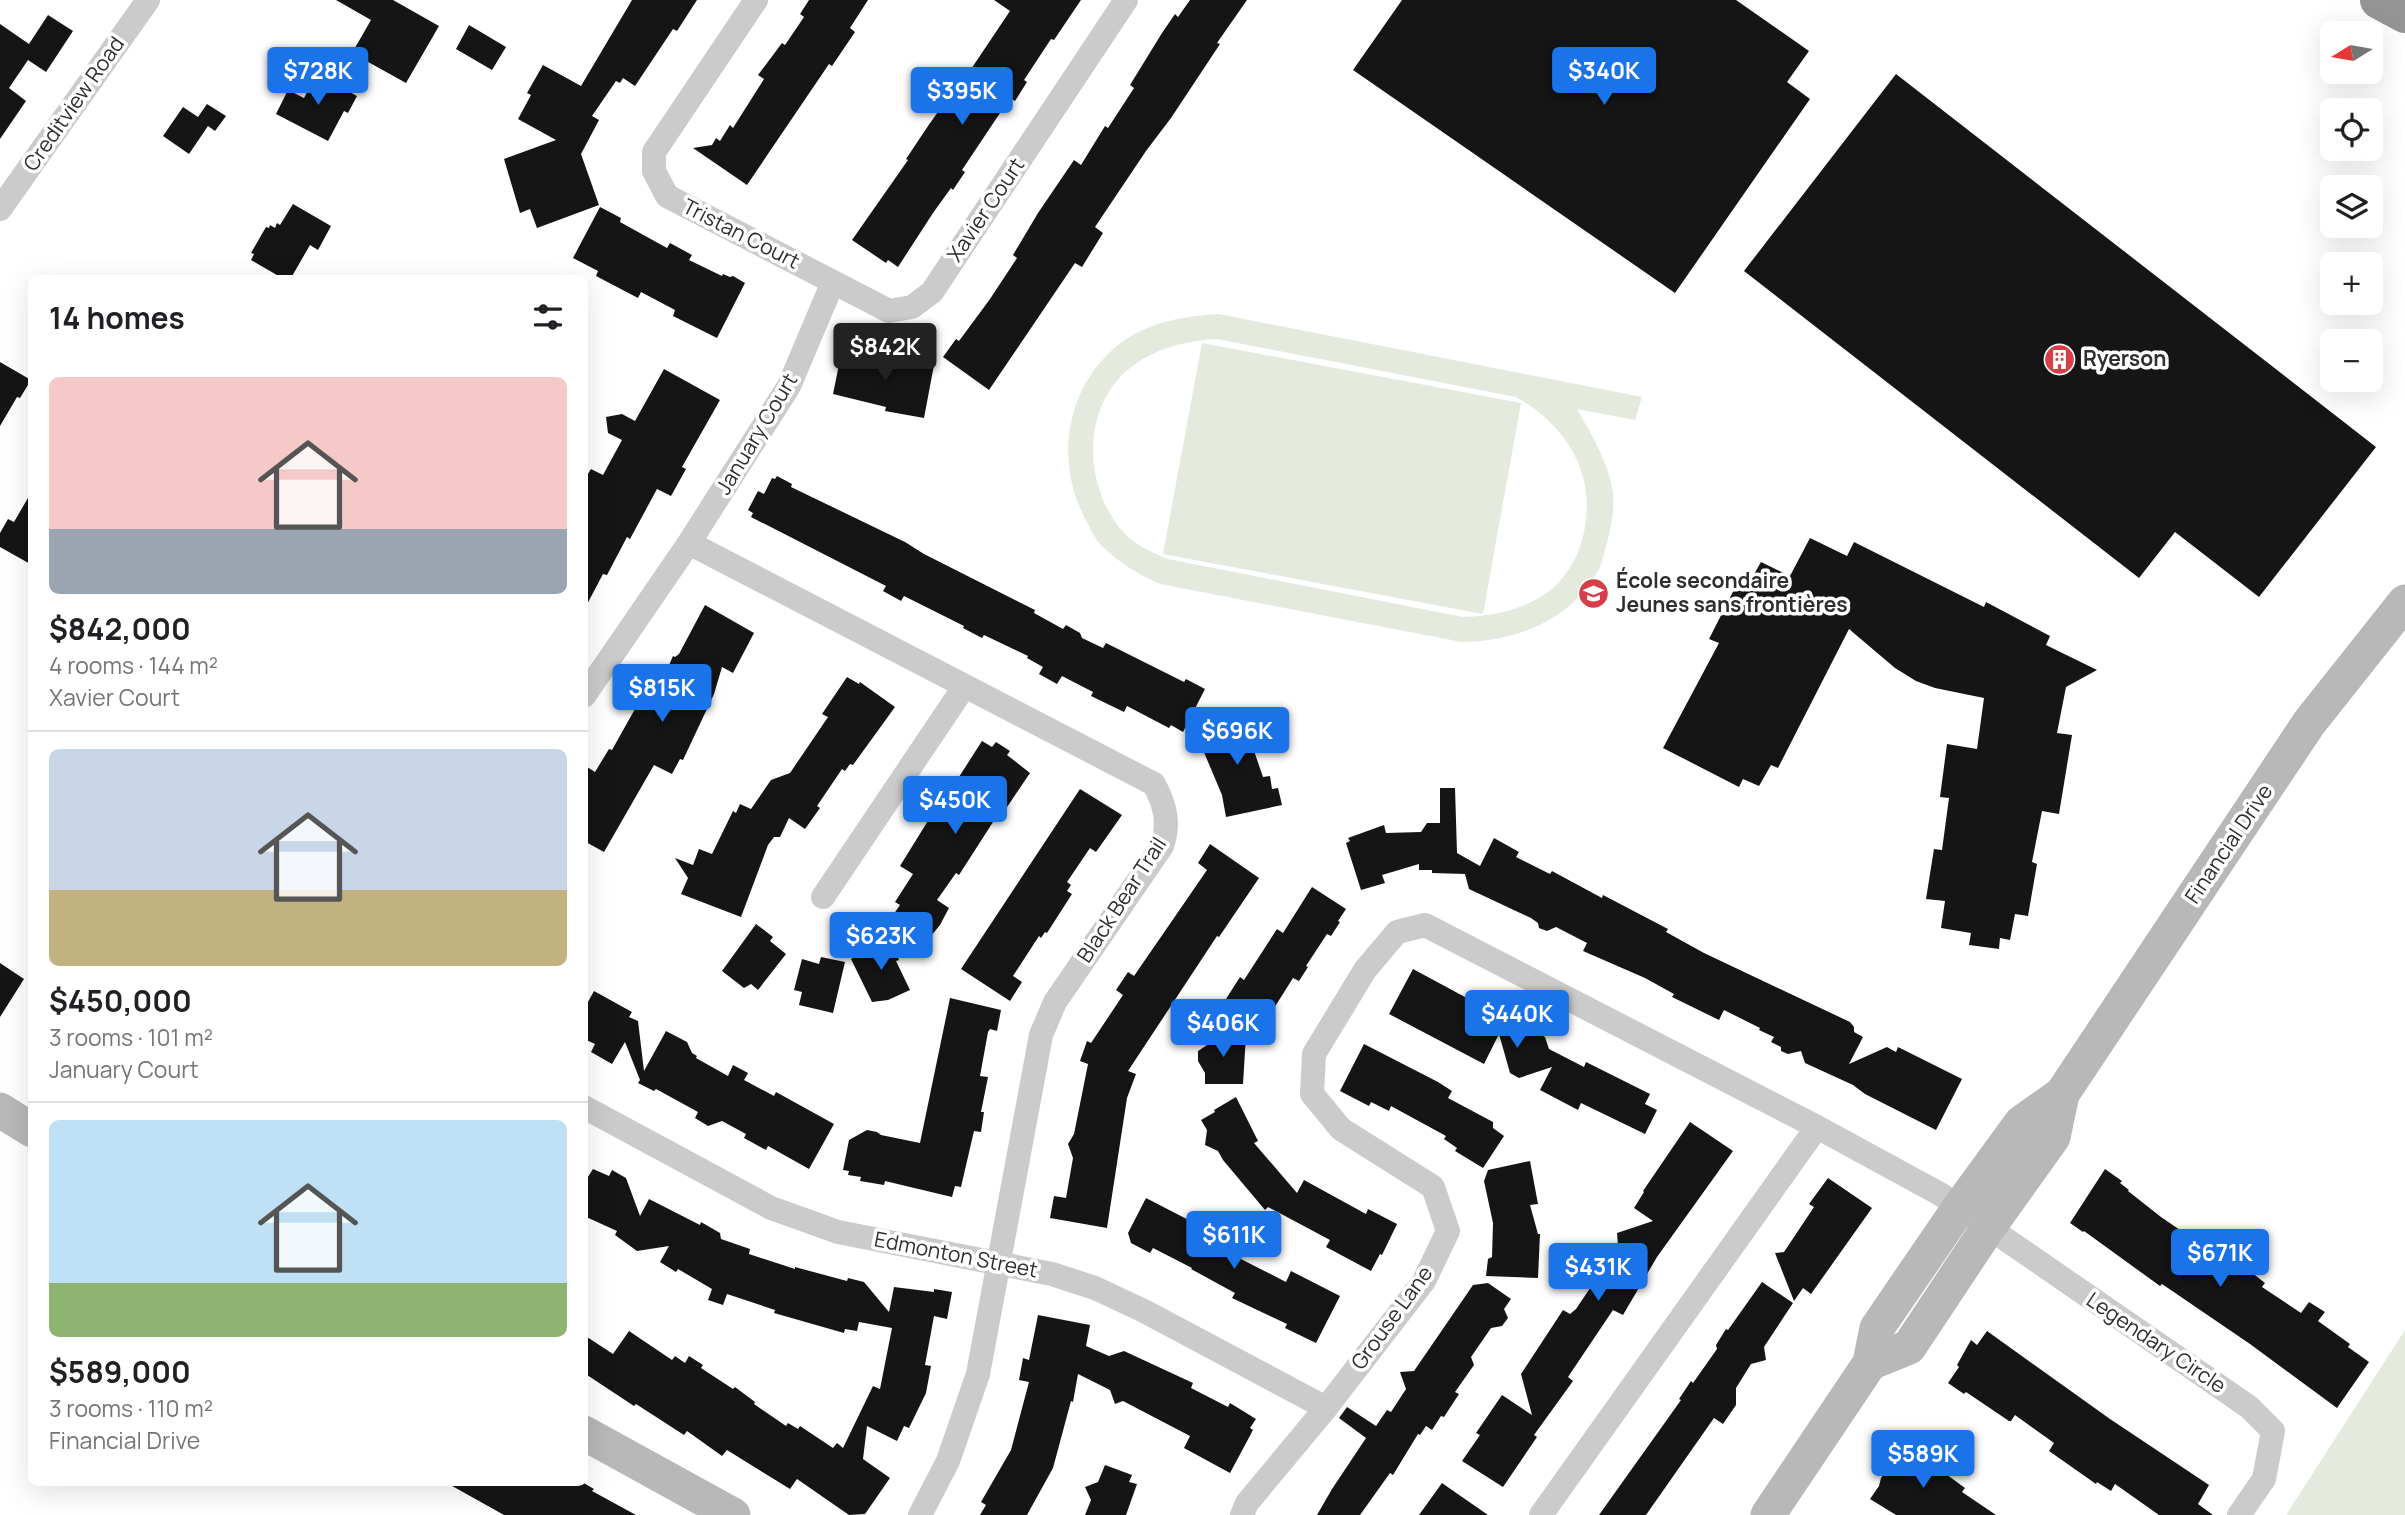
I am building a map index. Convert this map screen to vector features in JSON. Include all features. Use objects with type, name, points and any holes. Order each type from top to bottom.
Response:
[{"type":"highway","points":[[2379,0],[2405,14]]},
{"type":"street","name":"Creditview Road","points":[[0,209],[148,0]]},
{"type":"street","name":"Tristan Court","points":[[756,0],[654,152],[654,171],[667,195],[833,282]]},
{"type":"street","name":"Xavier Court","points":[[833,282],[889,311],[912,307],[932,292],[1126,0]]},
{"type":"street","name":"January Court","points":[[588,690],[689,544],[789,386],[833,282]]},
{"type":"street","name":"Black Bear Trail","points":[[689,544],[1154,784],[1163,803],[1166,834],[1162,846],[1055,1002],[1041,1035],[978,1374],[947,1461],[920,1515]]},
{"type":"street","name":"Financial Drive","points":[[1768,1515],[1870,1363],[1877,1328],[1959,1208],[2021,1123],[2062,1094],[2309,723],[2405,602]]},
{"type":"street","points":[[823,897],[964,687]]},
{"type":"street","name":"Grouse Lane","points":[[1242,1515],[1247,1503],[1326,1408],[1424,1281],[1448,1231],[1433,1187],[1341,1129],[1311,1094],[1314,1054],[1365,970],[1397,932],[1425,925],[1817,1127],[1940,1194],[1959,1208]]},
{"type":"street","name":"Financial Drive","points":[[1870,1363],[1909,1347],[1988,1228],[2053,1137],[2062,1094]]},
{"type":"street","name":"Edmonton Street","points":[[588,1109],[771,1208],[838,1232],[1052,1274],[1095,1288],[1144,1311],[1326,1408]]},
{"type":"street","points":[[0,1110],[28,1128]]},
{"type":"street","points":[[1541,1515],[1817,1127]]},
{"type":"street","name":"Legendary Circle","points":[[1959,1208],[2249,1407],[2273,1431],[2264,1479],[2239,1515]]},
{"type":"street","points":[[588,1435],[733,1515]]},
{"type":"shaded area","points":[[1219,314],[1642,397],[1635,420],[1577,409],[1605,462],[1613,497],[1612,522],[1598,571],[1573,603],[1540,625],[1502,638],[1462,642],[1160,584],[1122,563],[1098,541],[1077,501],[1068,453],[1076,405],[1086,383],[1100,363],[1129,337],[1166,322]],"holes":[[[1217,339],[1516,397],[1552,424],[1576,458],[1587,499],[1586,521],[1576,556],[1558,584],[1533,601],[1499,613],[1463,617],[1168,559],[1141,546],[1124,533],[1109,512],[1096,478],[1093,442],[1101,406],[1110,390],[1131,367],[1144,359],[1172,347],[1202,340]]]},
{"type":"shaded area","points":[[1202,343],[1521,403],[1483,614],[1163,554]]},
{"type":"shaded area","points":[[2405,1330],[2405,1515],[2286,1515]]},
{"type":"building","points":[[336,0],[393,0],[439,26],[406,83],[352,53],[371,20]]},
{"type":"building","points":[[632,0],[697,0],[677,31],[673,29],[635,86],[623,78],[620,83],[616,81],[592,116],[599,120],[581,154],[599,205],[537,228],[530,209],[520,213],[504,159],[556,140],[518,119],[531,95],[527,93],[543,65],[581,86]]},
{"type":"building","points":[[809,0],[868,0],[850,28],[855,32],[832,66],[829,64],[747,185],[693,148],[712,145],[716,138],[720,141],[730,125],[733,128],[764,79],[758,75],[782,43],[785,45],[804,17],[800,14]]},
{"type":"building","points":[[994,0],[1081,0],[1024,80],[1027,82],[1015,101],[1010,98],[962,170],[965,172],[933,213],[898,267],[888,260],[886,263],[852,240],[908,160],[906,159],[928,126],[955,88],[957,90],[1010,11]]},
{"type":"building","points":[[1190,0],[1247,0],[1171,118],[1095,227],[1103,233],[1082,267],[1075,263],[989,390],[943,357],[956,339],[959,341],[990,299],[1017,258],[1013,255],[1038,213],[1074,160],[1081,165],[1105,126],[1108,128],[1134,88],[1130,85],[1162,33],[1175,14],[1178,17]]},
{"type":"building","points":[[1402,0],[1736,0],[1809,51],[1787,82],[1810,99],[1675,293],[1353,70]]},
{"type":"building","points":[[48,15],[73,31],[46,72],[28,60],[9,88],[26,101],[0,139],[0,24],[29,44]]},
{"type":"building","points":[[469,25],[506,47],[492,70],[456,49]]},
{"type":"building","points":[[317,74],[357,96],[348,113],[344,111],[328,141],[276,114],[288,90],[304,98]]},
{"type":"building","name":"Ryerson","points":[[1896,74],[2376,447],[2259,597],[2175,532],[2139,578],[1744,271]]},
{"type":"building","points":[[207,104],[226,116],[215,131],[208,126],[189,154],[163,136],[183,107],[198,117]]},
{"type":"building","points":[[293,204],[331,226],[318,250],[310,245],[293,275],[277,275],[251,260],[254,254],[251,253],[266,227],[269,228],[270,225],[275,228],[277,223],[280,225]]},
{"type":"building","points":[[600,207],[621,218],[620,222],[667,248],[670,243],[692,255],[689,260],[722,276],[733,276],[745,283],[717,338],[673,316],[675,310],[641,292],[638,298],[596,276],[598,271],[573,258]]},
{"type":"building","points":[[847,350],[913,365],[914,361],[934,365],[924,418],[885,411],[886,407],[833,394],[841,355],[846,356]]},
{"type":"building","points":[[0,362],[28,378],[28,385],[20,398],[17,397],[0,426]]},
{"type":"building","points":[[664,369],[720,400],[682,467],[686,469],[671,496],[657,489],[630,539],[627,537],[607,575],[603,574],[588,602],[588,474],[591,469],[603,475],[622,440],[608,433],[606,417],[622,414],[635,421]]},
{"type":"building","points":[[777,476],[792,484],[791,487],[905,542],[1035,610],[1034,613],[1063,629],[1066,625],[1080,633],[1082,638],[1103,648],[1106,643],[1184,682],[1186,679],[1205,689],[1183,732],[1171,725],[1169,728],[1127,706],[1124,712],[1091,696],[1093,692],[1062,676],[1057,684],[1039,674],[1043,667],[1027,658],[1028,656],[984,635],[982,638],[904,596],[901,601],[883,591],[886,586],[751,517],[753,513],[748,510],[758,491],[764,494],[772,478]]},
{"type":"building","points":[[28,498],[28,563],[0,547],[0,533],[8,519],[14,522]]},
{"type":"building","points":[[1810,538],[1847,556],[1854,542],[1984,607],[1986,602],[2050,636],[2046,645],[2097,670],[2066,687],[2057,733],[2072,735],[2059,814],[2042,811],[2032,862],[2037,864],[2028,916],[2015,914],[2010,940],[2000,938],[1999,949],[1969,945],[1971,933],[1941,928],[1945,901],[1926,899],[1934,849],[1942,850],[1949,798],[1940,797],[1947,744],[1977,749],[1984,698],[1935,688],[1916,681],[1895,668],[1849,629],[1778,768],[1771,765],[1759,786],[1743,779],[1739,787],[1663,748],[1719,643],[1709,639],[1743,572],[1753,576],[1761,562],[1790,576]]},
{"type":"building","points":[[705,605],[754,633],[733,673],[722,667],[714,694],[683,760],[680,759],[672,774],[654,765],[604,852],[588,843],[588,768],[595,772],[609,749],[612,750],[640,700],[646,703],[661,668],[667,670],[673,656],[679,654]]},
{"type":"building","points":[[847,677],[859,684],[860,682],[895,707],[853,765],[850,764],[845,771],[842,769],[805,829],[789,818],[780,837],[774,837],[768,845],[741,917],[681,894],[688,878],[675,858],[693,865],[699,849],[712,854],[733,811],[736,813],[740,804],[751,809],[771,780],[790,773],[828,717],[822,714]]},
{"type":"building","points":[[1246,714],[1255,736],[1253,748],[1263,777],[1270,776],[1272,789],[1278,788],[1282,805],[1226,817],[1222,795],[1195,731]]},
{"type":"building","points":[[982,741],[992,747],[996,742],[1010,751],[1007,755],[1030,773],[1005,810],[1002,808],[959,875],[956,873],[937,900],[949,908],[926,942],[914,934],[912,937],[889,921],[900,905],[895,902],[913,874],[900,866]]},
{"type":"building","points":[[1440,788],[1455,788],[1457,853],[1480,866],[1494,838],[1519,852],[1516,857],[1550,874],[1552,871],[1602,898],[1603,895],[1668,929],[1666,932],[1704,953],[1850,1022],[1854,1032],[1863,1037],[1849,1064],[1887,1047],[1896,1052],[1898,1047],[1962,1079],[1936,1130],[1865,1094],[1853,1085],[1805,1063],[1801,1051],[1788,1054],[1781,1051],[1781,1047],[1771,1042],[1774,1037],[1759,1030],[1760,1028],[1724,1010],[1719,1020],[1672,997],[1674,994],[1645,978],[1583,951],[1587,943],[1556,927],[1547,931],[1539,928],[1538,923],[1531,918],[1469,889],[1465,874],[1432,873],[1432,870],[1419,870],[1419,864],[1382,875],[1385,883],[1361,890],[1346,843],[1350,841],[1348,838],[1384,825],[1386,833],[1421,832],[1427,823],[1440,823]]},
{"type":"building","points":[[1080,789],[1122,815],[1096,852],[1090,848],[1067,882],[1071,885],[1067,891],[1072,894],[1047,933],[1041,938],[1039,936],[1013,976],[1022,982],[1010,1001],[961,969]]},
{"type":"building","points":[[1210,844],[1259,878],[1219,937],[1217,936],[1128,1071],[1136,1074],[1127,1098],[1107,1228],[1050,1218],[1054,1196],[1066,1198],[1073,1158],[1068,1144],[1074,1134],[1088,1064],[1080,1061],[1087,1041],[1091,1043],[1123,995],[1116,990],[1128,972],[1134,976],[1207,870],[1198,863]]},
{"type":"building","points":[[1312,887],[1346,909],[1338,921],[1340,922],[1331,936],[1327,934],[1299,981],[1293,978],[1259,1032],[1241,1029],[1217,1013],[1240,977],[1244,980],[1277,929],[1283,933]]},
{"type":"building","points":[[756,924],[773,937],[770,941],[786,954],[758,990],[751,984],[744,988],[722,971]]},
{"type":"building","points":[[888,937],[910,990],[888,1000],[872,1002],[851,959],[869,950],[868,946]]},
{"type":"building","points":[[821,957],[845,962],[833,1013],[799,1005],[802,992],[794,990],[802,959],[819,964]]},
{"type":"building","points":[[0,963],[24,979],[0,1017]]},
{"type":"building","points":[[1413,969],[1478,1004],[1480,1001],[1545,1037],[1549,1049],[1584,1067],[1586,1062],[1650,1094],[1645,1104],[1657,1110],[1645,1134],[1581,1103],[1578,1110],[1540,1090],[1552,1067],[1519,1078],[1510,1073],[1499,1034],[1484,1064],[1389,1014]]},
{"type":"building","points":[[594,991],[632,1012],[629,1017],[638,1021],[644,1071],[666,1031],[687,1042],[696,1058],[728,1076],[733,1065],[748,1073],[744,1080],[774,1096],[776,1092],[834,1124],[809,1169],[768,1146],[766,1150],[744,1138],[746,1134],[722,1121],[708,1126],[695,1118],[698,1112],[656,1089],[654,1091],[638,1083],[640,1080],[625,1042],[612,1064],[591,1052],[595,1044],[588,1041],[588,1002]]},
{"type":"building","points":[[950,998],[1001,1010],[997,1031],[990,1029],[988,1032],[980,1076],[988,1077],[981,1112],[984,1112],[981,1132],[974,1131],[961,1187],[955,1186],[952,1197],[885,1181],[884,1185],[860,1181],[861,1177],[848,1175],[849,1171],[843,1170],[849,1140],[867,1130],[920,1143]]},
{"type":"building","points":[[1207,1034],[1246,1035],[1243,1084],[1205,1084],[1205,1073],[1198,1061],[1198,1051],[1207,1045]]},
{"type":"building","points":[[1364,1044],[1438,1082],[1452,1091],[1448,1098],[1493,1122],[1493,1128],[1504,1136],[1483,1168],[1455,1151],[1457,1148],[1444,1139],[1446,1136],[1391,1106],[1389,1111],[1371,1102],[1369,1106],[1340,1091]]},
{"type":"building","points":[[1236,1097],[1258,1141],[1254,1143],[1297,1193],[1304,1180],[1366,1214],[1368,1209],[1397,1224],[1371,1271],[1326,1247],[1330,1240],[1268,1207],[1265,1210],[1218,1151],[1205,1145],[1207,1130],[1201,1120]]},
{"type":"building","points":[[1690,1122],[1733,1151],[1657,1257],[1623,1315],[1613,1310],[1568,1377],[1573,1381],[1534,1435],[1537,1437],[1503,1487],[1462,1461],[1480,1435],[1476,1433],[1502,1395],[1532,1415],[1521,1374],[1563,1310],[1570,1314],[1576,1309],[1618,1246],[1617,1233],[1653,1221],[1634,1208]]},
{"type":"building","points":[[1530,1161],[1538,1204],[1530,1205],[1540,1234],[1538,1278],[1486,1276],[1488,1259],[1492,1257],[1493,1223],[1484,1181],[1488,1170]]},
{"type":"building","points":[[593,1169],[609,1176],[612,1170],[626,1178],[640,1216],[649,1199],[700,1225],[701,1222],[720,1233],[721,1239],[750,1249],[749,1254],[795,1269],[847,1281],[848,1278],[864,1282],[889,1312],[894,1287],[952,1292],[947,1319],[934,1316],[925,1365],[931,1366],[926,1393],[909,1428],[904,1426],[897,1441],[867,1426],[863,1459],[890,1478],[865,1514],[849,1515],[797,1479],[790,1489],[727,1450],[722,1456],[687,1431],[684,1435],[636,1404],[634,1406],[588,1376],[588,1338],[613,1354],[629,1331],[672,1360],[675,1356],[685,1363],[689,1356],[703,1365],[701,1368],[733,1389],[735,1387],[786,1426],[788,1423],[798,1429],[800,1426],[833,1448],[837,1443],[843,1448],[873,1386],[880,1389],[892,1328],[859,1322],[857,1331],[845,1329],[844,1333],[774,1313],[775,1310],[727,1294],[723,1305],[708,1300],[712,1289],[660,1262],[669,1246],[637,1251],[615,1235],[617,1231],[588,1218],[588,1177]]},
{"type":"building","points":[[2105,1169],[2161,1217],[2202,1245],[2206,1240],[2265,1283],[2262,1287],[2301,1313],[2309,1302],[2325,1312],[2318,1321],[2350,1344],[2348,1347],[2369,1362],[2337,1408],[2250,1344],[2070,1223]]},
{"type":"building","points":[[1828,1178],[1872,1208],[1811,1294],[1803,1288],[1794,1301],[1775,1253],[1784,1252],[1814,1207],[1809,1204]]},
{"type":"building","points":[[1146,1198],[1239,1246],[1233,1255],[1286,1282],[1291,1271],[1340,1296],[1316,1343],[1285,1328],[1287,1324],[1232,1298],[1235,1293],[1192,1268],[1153,1248],[1150,1253],[1131,1243],[1128,1233]]},
{"type":"building","points":[[1762,1282],[1793,1303],[1764,1347],[1766,1360],[1751,1364],[1736,1388],[1736,1405],[1723,1424],[1714,1418],[1646,1515],[1599,1515],[1681,1400],[1679,1399],[1691,1381],[1693,1383],[1717,1349],[1716,1345],[1726,1329],[1728,1330]]},
{"type":"building","points":[[1488,1283],[1511,1299],[1504,1309],[1508,1318],[1502,1326],[1491,1328],[1471,1357],[1474,1365],[1455,1392],[1459,1394],[1444,1417],[1441,1416],[1432,1430],[1426,1426],[1420,1435],[1418,1434],[1393,1475],[1390,1473],[1360,1515],[1317,1515],[1366,1438],[1339,1418],[1347,1407],[1376,1426],[1387,1410],[1391,1412],[1406,1389],[1400,1372],[1414,1371],[1473,1285]]},
{"type":"building","points":[[1038,1315],[1090,1325],[1086,1346],[1109,1356],[1124,1351],[1193,1383],[1191,1388],[1228,1407],[1230,1403],[1256,1419],[1230,1473],[1184,1448],[1190,1436],[1123,1401],[1115,1404],[1110,1390],[1078,1374],[1073,1402],[1071,1401],[1053,1468],[1027,1515],[980,1515],[986,1505],[981,1502],[1011,1450],[1029,1382],[1019,1380],[1023,1358],[1029,1360]]},
{"type":"building","points":[[1987,1331],[2110,1419],[2209,1485],[2198,1504],[2213,1515],[2159,1515],[2115,1484],[2111,1491],[2097,1482],[2096,1484],[2049,1451],[2054,1443],[2015,1415],[2009,1421],[1948,1383],[1959,1367],[1957,1365],[1971,1340],[1977,1345]]},
{"type":"building","points":[[1905,1444],[1965,1488],[1962,1492],[1996,1515],[1896,1515],[1870,1499]]},
{"type":"building","points":[[1105,1465],[1132,1475],[1129,1482],[1137,1484],[1126,1515],[1085,1515],[1091,1500],[1085,1487],[1098,1482]]},
{"type":"building","points":[[1442,1483],[1452,1490],[1488,1515],[1419,1515]]},
{"type":"building","points":[[452,1486],[588,1486],[594,1489],[592,1491],[636,1515],[504,1515]]},
{"type":"place","name":"Ryerson","points":[[2060,359]]},
{"type":"place","name":"École secondaire Jeunes sans frontières","points":[[1593,593]]}]
